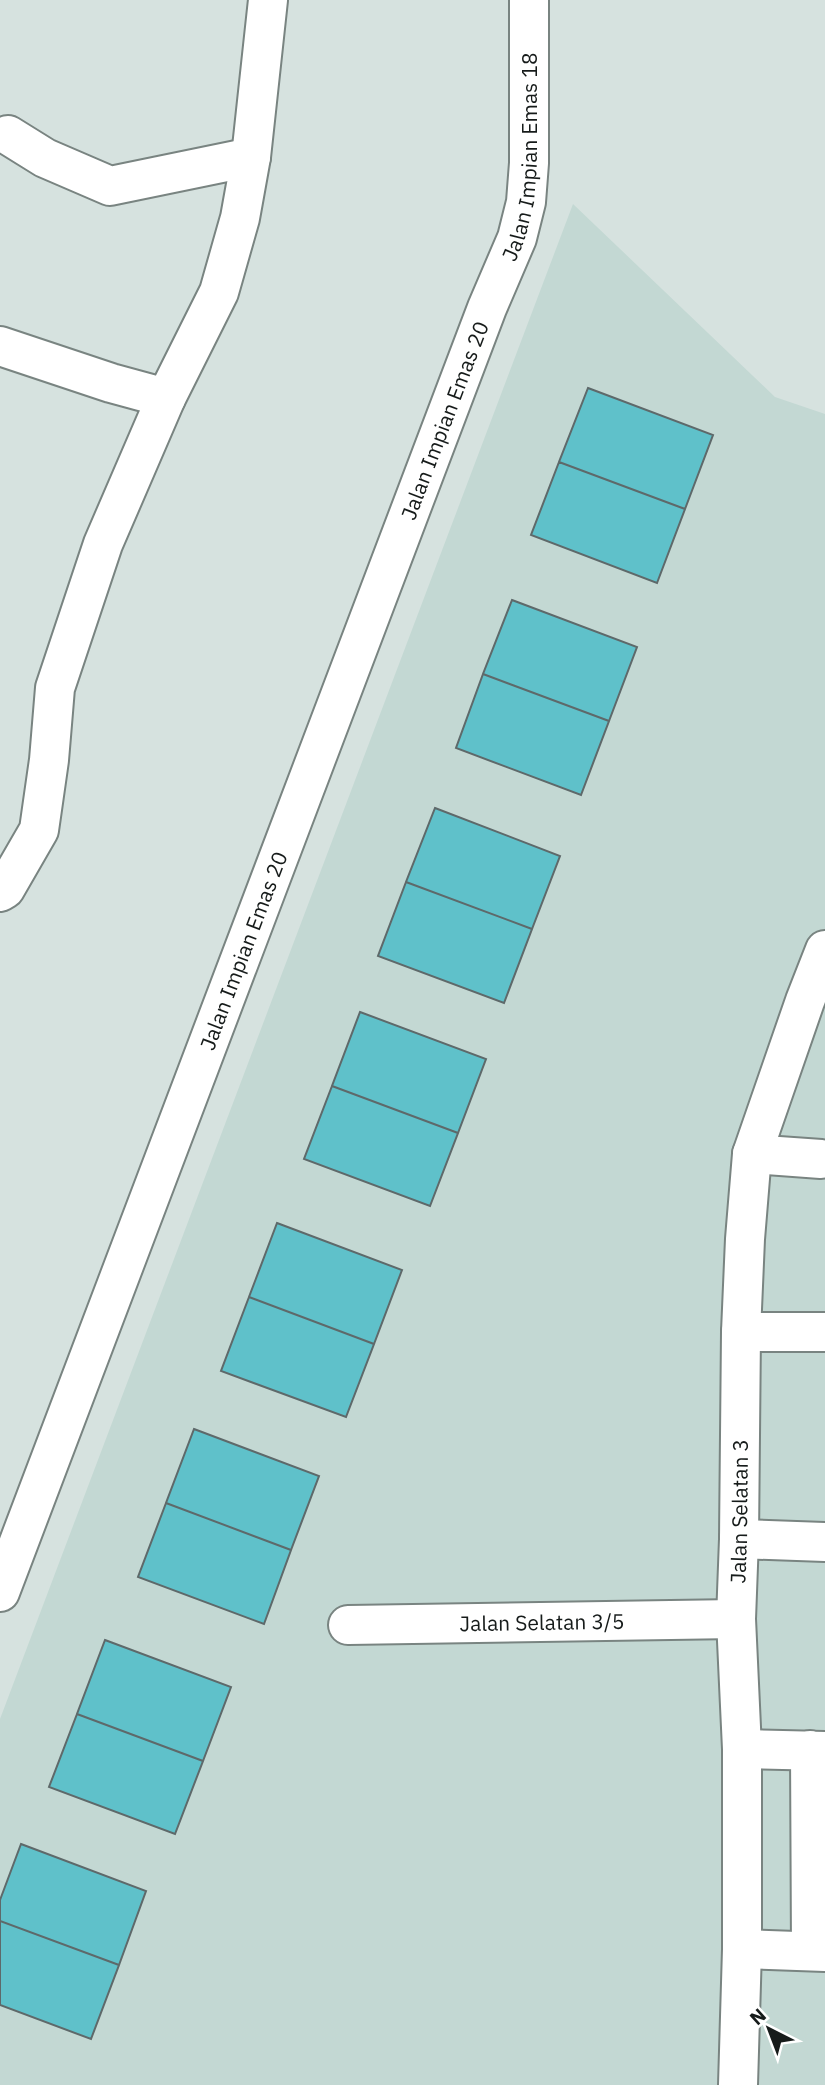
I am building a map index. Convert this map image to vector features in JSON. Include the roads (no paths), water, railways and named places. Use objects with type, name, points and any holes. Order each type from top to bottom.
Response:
[{"type":"street","points":[[0,892],[5,889],[39,830],[55,688],[103,544],[166,398],[219,292],[240,218],[251,157],[268,0]]},
{"type":"street","name":"Jalan Impian Emas 18","points":[[487,308],[517,238],[526,202],[529,163],[529,0]]},
{"type":"street","points":[[8,135],[45,158],[110,186],[251,157]]},
{"type":"street","name":"Jalan Impian Emas 20","points":[[0,1592],[487,308]]},
{"type":"street","points":[[0,346],[111,383],[166,398]]},
{"type":"street","name":"Jalan Selatan 3","points":[[738,2085],[742,1949],[742,1749],[736,1619],[745,1239],[752,1154],[825,950]]},
{"type":"street","points":[[752,1154],[821,1159]]},
{"type":"street","points":[[741,1332],[825,1332]]},
{"type":"street","points":[[739,1539],[825,1542]]},
{"type":"street","name":"Jalan Selatan 3/5","points":[[348,1625],[736,1619]]},
{"type":"street","points":[[742,1749],[817,1750],[818,1952],[742,1949]]}]
